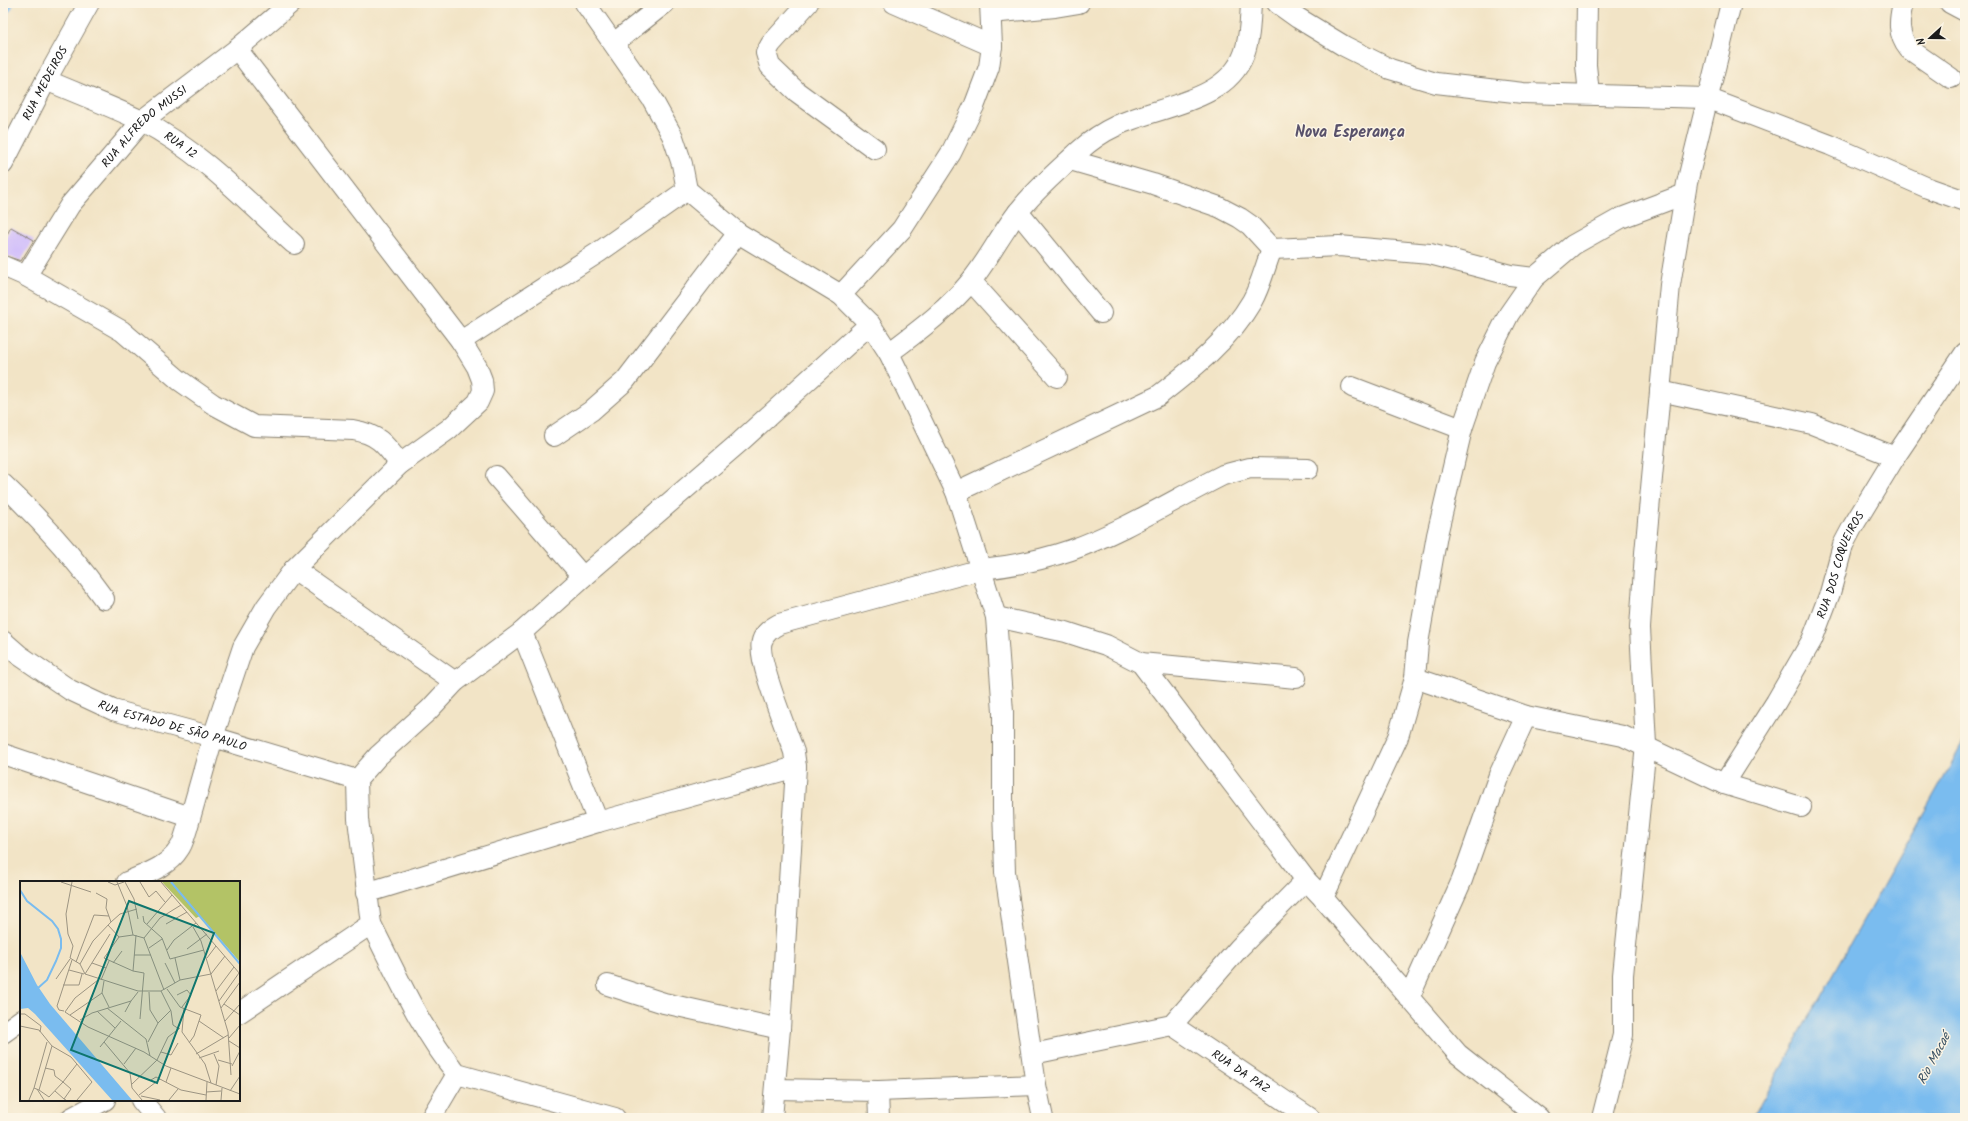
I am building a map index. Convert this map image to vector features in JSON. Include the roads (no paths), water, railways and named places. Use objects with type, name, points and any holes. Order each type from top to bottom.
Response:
[{"type":"street","name":"RUA MEDEIROS","points":[[3,164],[46,80],[89,3]]},
{"type":"street","name":"RUA ALFREDO MUSSI","points":[[26,276],[70,205],[142,122],[237,49],[291,3]]},
{"type":"street","points":[[585,3],[652,99],[673,137],[682,164],[687,190],[738,233],[841,295],[870,324],[889,353],[956,492],[982,569],[996,617],[1003,712],[1003,809],[1005,872],[1033,1054],[1036,1085],[1043,1118]]},
{"type":"street","points":[[614,43],[665,3]]},
{"type":"street","points":[[808,3],[771,44],[766,53],[770,66],[797,92],[875,149]]},
{"type":"street","points":[[894,3],[992,46]]},
{"type":"street","points":[[841,295],[902,229],[951,154],[975,104],[989,67],[992,46],[990,8],[1055,7],[1079,3]]},
{"type":"street","points":[[889,353],[940,313],[971,281],[1027,201],[1070,160],[1098,136],[1118,125],[1194,100],[1223,82],[1234,72],[1244,54],[1250,29],[1251,3]]},
{"type":"street","points":[[1277,3],[1298,18],[1344,46],[1390,69],[1436,83],[1523,93],[1707,98],[1830,145],[1928,188],[1965,201]]},
{"type":"street","points":[[1587,3],[1586,64],[1589,94]]},
{"type":"street","points":[[1602,1118],[1623,1035],[1623,976],[1646,745],[1640,628],[1645,553],[1670,285],[1685,194],[1731,3]]},
{"type":"street","points":[[1903,3],[1900,31],[1905,43],[1909,48],[1951,78]]},
{"type":"street","points":[[1950,3],[1965,11]]},
{"type":"street","points":[[129,881],[157,869],[171,859],[180,849],[213,737],[243,647],[266,607],[294,569],[400,464],[449,429],[478,402],[483,391],[482,380],[477,367],[461,341],[237,49]]},
{"type":"street","name":"RUA 12","points":[[46,80],[142,122],[187,150],[220,176],[294,244]]},
{"type":"street","points":[[1070,160],[1153,184],[1219,207],[1250,225],[1272,249]]},
{"type":"street","points":[[461,341],[605,248],[687,190]]},
{"type":"street","points":[[1324,898],[1398,737],[1414,678],[1418,643],[1437,535],[1462,429],[1485,362],[1509,314],[1534,278],[1573,245],[1621,218],[1685,194]]},
{"type":"street","points":[[1018,212],[1101,313]]},
{"type":"street","points":[[554,436],[597,406],[625,381],[738,233]]},
{"type":"street","points":[[1272,249],[1340,246],[1430,254],[1510,275],[1534,278]]},
{"type":"street","points":[[956,492],[1158,396],[1186,374],[1234,327],[1252,300],[1272,249]]},
{"type":"street","points":[[3,266],[26,276],[122,331],[179,380],[214,404],[254,426],[368,432],[383,442],[400,464]]},
{"type":"street","points":[[971,281],[1057,377]]},
{"type":"street","points":[[615,1118],[457,1074],[440,1053],[427,1033],[371,924],[358,818],[357,780],[378,756],[429,710],[455,682],[522,632],[583,577],[741,441],[870,324]]},
{"type":"street","name":"RUA DOS COQUEIROS","points":[[1724,784],[1776,702],[1812,640],[1830,593],[1843,545],[1895,457],[1965,352]]},
{"type":"street","points":[[1352,387],[1462,429]]},
{"type":"street","points":[[1660,390],[1812,424],[1895,457]]},
{"type":"street","points":[[772,1118],[780,1029],[796,767],[794,752],[762,659],[762,641],[768,630],[779,624],[982,569],[1014,566],[1070,550],[1107,535],[1223,475],[1250,468],[1308,469]]},
{"type":"street","points":[[496,476],[583,577]]},
{"type":"street","points":[[3,484],[58,540],[82,568],[104,599]]},
{"type":"street","points":[[294,569],[455,682]]},
{"type":"street","points":[[996,617],[1066,632],[1106,645],[1141,662],[1296,678]]},
{"type":"street","points":[[522,632],[598,822]]},
{"type":"street","name":"RUA ESTADO DE SÃO PAULO","points":[[3,641],[19,655],[70,690],[113,710],[213,737],[357,780]]},
{"type":"street","points":[[1141,662],[1306,880],[1324,898],[1458,1054],[1539,1118]]},
{"type":"street","points":[[1414,678],[1526,716],[1623,736],[1646,745],[1724,784],[1801,807]]},
{"type":"street","points":[[1409,998],[1462,880],[1499,776],[1526,716]]},
{"type":"street","points":[[3,754],[190,817]]},
{"type":"street","points":[[366,893],[598,822],[796,767]]},
{"type":"street","points":[[1033,1054],[1172,1025],[1239,948],[1306,880]]},
{"type":"street","points":[[240,1012],[371,924]]},
{"type":"street","points":[[608,985],[664,1003],[780,1029]]},
{"type":"street","points":[[3,1033],[20,1021]]},
{"type":"street","name":"RUA DA PAZ","points":[[1172,1025],[1310,1118]]},
{"type":"street","points":[[431,1118],[457,1074]]},
{"type":"street","points":[[775,1089],[878,1091],[1036,1085]]},
{"type":"street","points":[[878,1091],[879,1118]]},
{"type":"street","points":[[71,1118],[103,1101]]},
{"type":"street","points":[[142,1101],[156,1118]]},
{"type":"water","name":"Rio Macaé","points":[[1965,739],[1965,1118],[1753,1118]]},
{"type":"district","name":"Nova Esperança","points":[[1350,131]]}]
